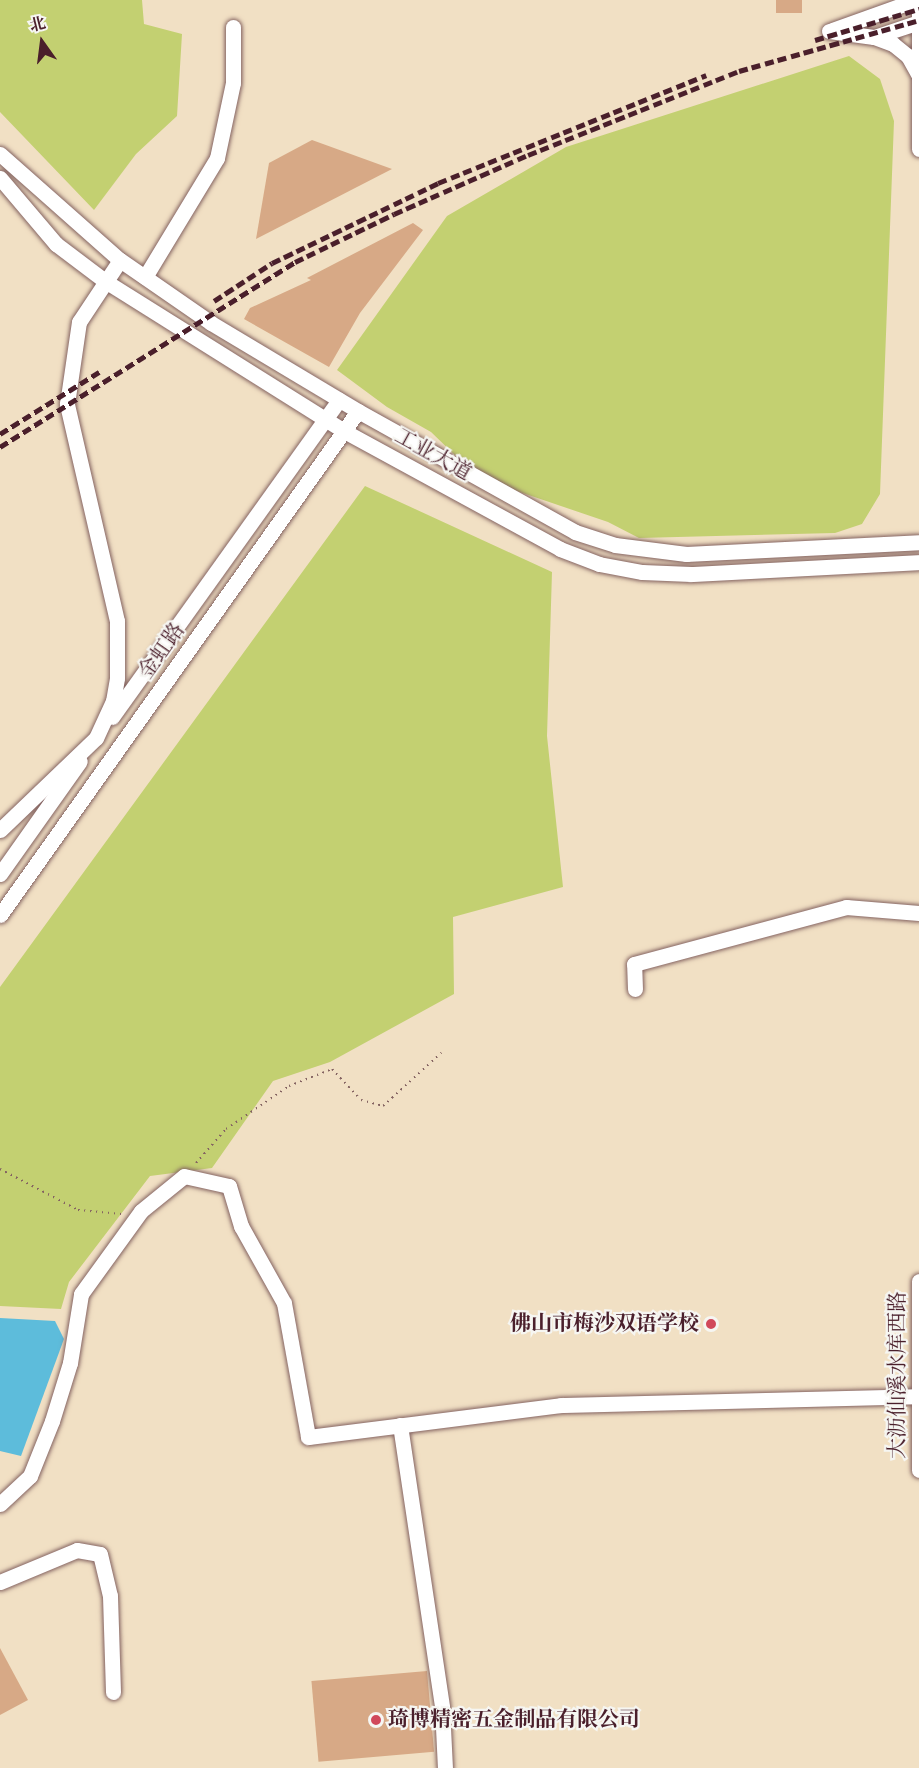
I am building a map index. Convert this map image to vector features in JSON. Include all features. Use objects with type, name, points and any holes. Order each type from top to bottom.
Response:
[{"type":"street","points":[[882,12],[896,0]]},
{"type":"street","points":[[919,75],[908,56],[893,44],[874,37],[829,31],[917,0],[919,22],[919,75],[919,149]]},
{"type":"street","points":[[874,37],[919,22]]},
{"type":"street","points":[[0,154],[120,260],[144,277],[217,158],[233,83],[233,27]]},
{"type":"street","name":"工业大道","points":[[0,178],[56,244],[105,282],[207,348],[344,430],[560,549],[599,564],[642,572],[690,574],[919,562]]},
{"type":"street","points":[[0,830],[96,738],[113,701],[117,678],[117,621],[67,404],[79,322],[120,260]]},
{"type":"street","name":"工业大道","points":[[144,277],[211,323],[339,400],[541,516],[615,545],[686,554],[919,542]]},
{"type":"street","name":"金虹路","points":[[0,874],[339,400]]},
{"type":"street","name":"金虹路","points":[[0,915],[358,411]]},
{"type":"street","points":[[635,989],[634,964],[846,907],[919,913]]},
{"type":"street","points":[[0,1504],[30,1476],[52,1421],[70,1363],[81,1294],[138,1216],[184,1176],[228,1185],[240,1226],[284,1303],[308,1437],[561,1405],[919,1396]]},
{"type":"street","name":"大沥仙溪水库西路","points":[[919,1281],[919,1470]]},
{"type":"street","points":[[400,1425],[442,1707],[445,1768]]},
{"type":"street","points":[[0,1582],[77,1550],[100,1554],[110,1596],[113,1692]]},
{"type":"path","points":[[184,1176],[226,1129],[289,1086],[332,1069],[361,1100],[383,1106],[441,1053]]},
{"type":"path","points":[[0,1169],[78,1210],[138,1216]]},
{"type":"green space","points":[[0,0],[142,0],[144,24],[182,34],[177,116],[136,154],[94,210],[0,112]]},
{"type":"green space","points":[[849,56],[880,79],[894,121],[880,494],[862,524],[835,533],[639,538],[608,522],[502,486],[461,461],[431,432],[387,407],[337,370],[447,216],[566,147]]},
{"type":"green space","points":[[365,486],[552,572],[547,736],[563,887],[453,917],[454,994],[330,1062],[273,1081],[212,1168],[150,1176],[69,1282],[61,1309],[0,1306],[0,987]]},
{"type":"water","points":[[0,1318],[55,1321],[64,1339],[21,1456],[0,1451]]},
{"type":"building","points":[[776,0],[802,0],[802,13],[776,13]]},
{"type":"building","points":[[312,140],[392,169],[256,239],[269,163]]},
{"type":"building","points":[[413,223],[423,230],[360,313],[329,367],[244,319],[250,308],[311,280],[307,278]]},
{"type":"building","points":[[0,1648],[28,1700],[0,1715]]},
{"type":"building","name":"琦博精密五金制品有限公司","points":[[427,1671],[434,1752],[319,1762],[311,1681]]},
{"type":"railway","points":[[815,40],[919,9]]},
{"type":"railway","points":[[0,447],[295,262],[394,214],[528,155],[739,71],[919,20]]},
{"type":"railway","points":[[214,301],[272,263],[438,183],[706,75]]},
{"type":"railway","points":[[0,434],[99,372]]},
{"type":"place","name":"佛山市梅沙双语学校","points":[[711,1324]]},
{"type":"place","name":"琦博精密五金制品有限公司","points":[[376,1720]]}]
